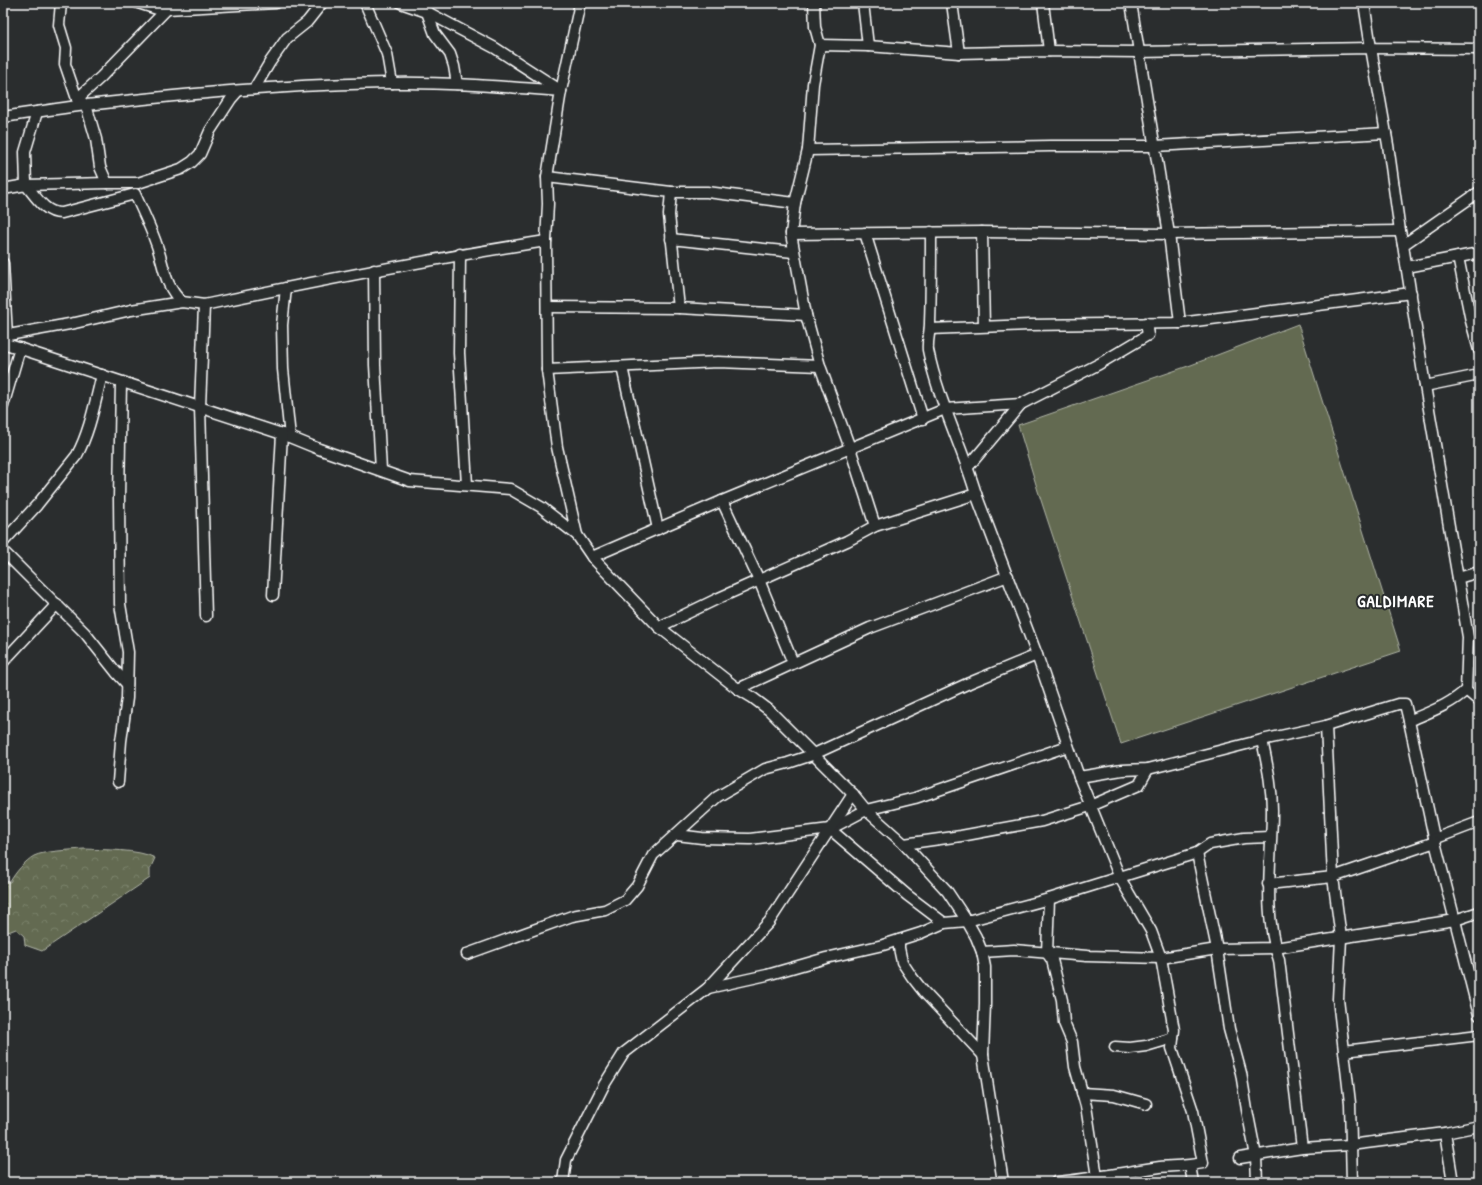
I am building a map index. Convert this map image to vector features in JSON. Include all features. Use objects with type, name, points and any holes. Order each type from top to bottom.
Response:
[{"type":"street","points":[[61,3],[59,25],[66,48],[65,64],[77,99],[86,105],[96,139],[100,166],[107,183]]},
{"type":"street","points":[[138,3],[157,9],[167,6],[276,3]]},
{"type":"street","points":[[254,89],[270,62],[288,38],[307,22],[322,3]]},
{"type":"street","points":[[365,3],[387,54],[392,83]]},
{"type":"street","points":[[401,3],[427,12],[495,48],[561,91]]},
{"type":"street","points":[[577,535],[557,447],[547,370],[546,241],[548,204],[547,177],[561,91],[580,3]]},
{"type":"street","points":[[814,3],[815,27],[820,45],[813,84],[808,150],[795,203],[791,234],[793,252],[806,315],[820,366],[850,448],[875,526]]},
{"type":"street","points":[[863,3],[868,46]]},
{"type":"street","points":[[952,3],[959,53]]},
{"type":"street","points":[[1043,3],[1049,51]]},
{"type":"street","points":[[1131,3],[1169,234],[1180,323]]},
{"type":"street","points":[[1364,3],[1386,133],[1425,386],[1468,637],[1466,690],[1458,698],[1447,704],[1409,720]]},
{"type":"street","points":[[77,99],[102,77],[167,6]]},
{"type":"street","points":[[427,12],[434,34],[450,54],[457,84]]},
{"type":"street","points":[[820,45],[868,46],[959,53],[1371,48],[1479,49]]},
{"type":"street","points":[[3,117],[86,105],[174,95],[254,89],[392,83],[457,84],[561,91]]},
{"type":"street","points":[[3,189],[26,186],[138,183],[182,169],[200,154],[210,131],[238,91]]},
{"type":"street","points":[[37,112],[25,152],[26,186],[47,209],[54,213],[62,213],[135,194]]},
{"type":"street","points":[[808,150],[1050,146],[1155,146],[1386,133]]},
{"type":"street","points":[[547,177],[671,192],[707,192],[795,203]]},
{"type":"street","points":[[138,183],[135,194],[156,244],[169,287],[182,302]]},
{"type":"street","points":[[671,192],[669,215],[679,308]]},
{"type":"street","points":[[1403,245],[1479,192]]},
{"type":"street","points":[[791,234],[982,232],[1169,234],[1400,231]]},
{"type":"street","points":[[930,232],[932,283],[928,349],[945,409],[968,467],[976,494],[1037,655],[1090,806],[1120,878],[1151,931],[1161,958],[1174,1030],[1172,1048],[1193,1111],[1203,1163],[1190,1166],[1161,1167],[1056,1182]]},
{"type":"street","points":[[982,232],[984,326]]},
{"type":"street","points":[[865,233],[923,419]]},
{"type":"street","points":[[671,239],[793,252]]},
{"type":"street","points":[[4,338],[131,310],[182,302],[204,304],[460,254],[546,241]]},
{"type":"street","points":[[1407,268],[1479,253]]},
{"type":"street","points":[[460,254],[459,353],[467,485]]},
{"type":"street","points":[[1458,257],[1471,321],[1479,350]]},
{"type":"street","points":[[3,263],[4,338]]},
{"type":"street","points":[[374,270],[375,365],[381,470]]},
{"type":"street","points":[[273,595],[286,436],[282,325],[286,288]]},
{"type":"street","points":[[930,328],[1180,323],[1411,293]]},
{"type":"street","points":[[204,304],[200,407],[206,616]]},
{"type":"street","points":[[547,307],[679,308],[806,315]]},
{"type":"street","points":[[968,467],[1021,404],[1099,364],[1148,335],[1146,323]]},
{"type":"street","points":[[4,338],[20,348],[286,436],[410,481],[510,489],[542,506],[577,535],[592,557],[659,627],[738,689],[769,710],[812,755],[853,794],[866,810],[904,844],[947,891],[967,921],[982,952],[985,975],[983,1055],[1003,1182]]},
{"type":"street","points":[[3,406],[20,348]]},
{"type":"street","points":[[547,370],[718,362],[820,366]]},
{"type":"street","points":[[622,367],[658,529]]},
{"type":"street","points":[[3,542],[37,505],[77,455],[82,446],[90,422],[102,375]]},
{"type":"street","points":[[1425,386],[1479,375]]},
{"type":"street","points":[[118,782],[121,741],[127,698],[128,652],[120,604],[119,498],[121,382]]},
{"type":"street","points":[[592,557],[722,501],[945,409],[1021,404]]},
{"type":"street","points":[[659,627],[719,598],[847,541],[875,526],[976,494]]},
{"type":"street","points":[[722,501],[760,580],[793,663]]},
{"type":"street","points":[[3,551],[85,633],[127,684]]},
{"type":"street","points":[[1458,578],[1479,572]]},
{"type":"street","points":[[738,689],[870,628],[1008,576]]},
{"type":"street","points":[[3,662],[57,604]]},
{"type":"street","points":[[467,954],[572,916],[605,910],[625,900],[637,886],[653,855],[677,835],[717,797],[765,769],[812,755],[969,683],[1037,655]]},
{"type":"street","points":[[1466,690],[1479,701]]},
{"type":"street","points":[[1079,777],[1122,770],[1148,769],[1262,740],[1326,726],[1398,704],[1405,704],[1435,841],[1479,1015]]},
{"type":"street","points":[[1326,726],[1333,877],[1341,938],[1338,999],[1350,1103],[1352,1182]]},
{"type":"street","points":[[1262,740],[1270,778],[1272,810],[1268,884],[1275,948],[1279,960],[1302,1148]]},
{"type":"street","points":[[677,835],[702,838],[750,839],[830,829],[866,810],[915,798],[1068,746]]},
{"type":"street","points":[[904,844],[960,836],[1042,821],[1090,806],[1139,785],[1148,769]]},
{"type":"street","points":[[563,1182],[566,1160],[604,1084],[624,1053],[708,988],[769,922],[853,794]]},
{"type":"street","points":[[1268,884],[1333,877],[1435,841],[1479,822]]},
{"type":"street","points":[[830,829],[907,895],[944,923]]},
{"type":"street","points":[[708,988],[767,975],[826,958],[899,940],[944,923],[967,921],[1049,899],[1198,853],[1210,844],[1244,838],[1270,838]]},
{"type":"street","points":[[1198,853],[1217,949],[1229,1029],[1241,1073],[1246,1110],[1256,1156],[1257,1182]]},
{"type":"street","points":[[1049,899],[1047,953],[1052,960],[1062,1000],[1064,1023],[1072,1042],[1075,1067],[1090,1128],[1097,1177]]},
{"type":"street","points":[[982,952],[1014,950],[1087,956],[1161,958],[1217,949],[1275,948],[1455,920],[1479,912]]},
{"type":"street","points":[[899,940],[898,948],[902,962],[912,976],[923,991],[983,1055]]},
{"type":"street","points":[[1344,1051],[1479,1035]]},
{"type":"street","points":[[1115,1047],[1130,1048],[1146,1046],[1173,1038]]},
{"type":"street","points":[[1082,1093],[1114,1095],[1146,1104]]},
{"type":"street","points":[[1240,1158],[1302,1148],[1350,1145],[1444,1133],[1479,1126]]},
{"type":"street","points":[[1444,1133],[1453,1182]]},
{"type":"street","points":[[1190,1166],[1193,1182]]},
{"type":"green space","points":[[1298,324],[1401,651],[1121,744],[1038,491],[1018,425],[1191,365]]},
{"type":"green space","points":[[84,849],[131,851],[155,858],[150,869],[150,878],[42,951],[25,945],[24,936],[16,929],[3,934],[3,881],[10,882],[27,861],[38,854]]},
{"type":"district","name":"GALDIMARE","points":[[1396,601]]}]
